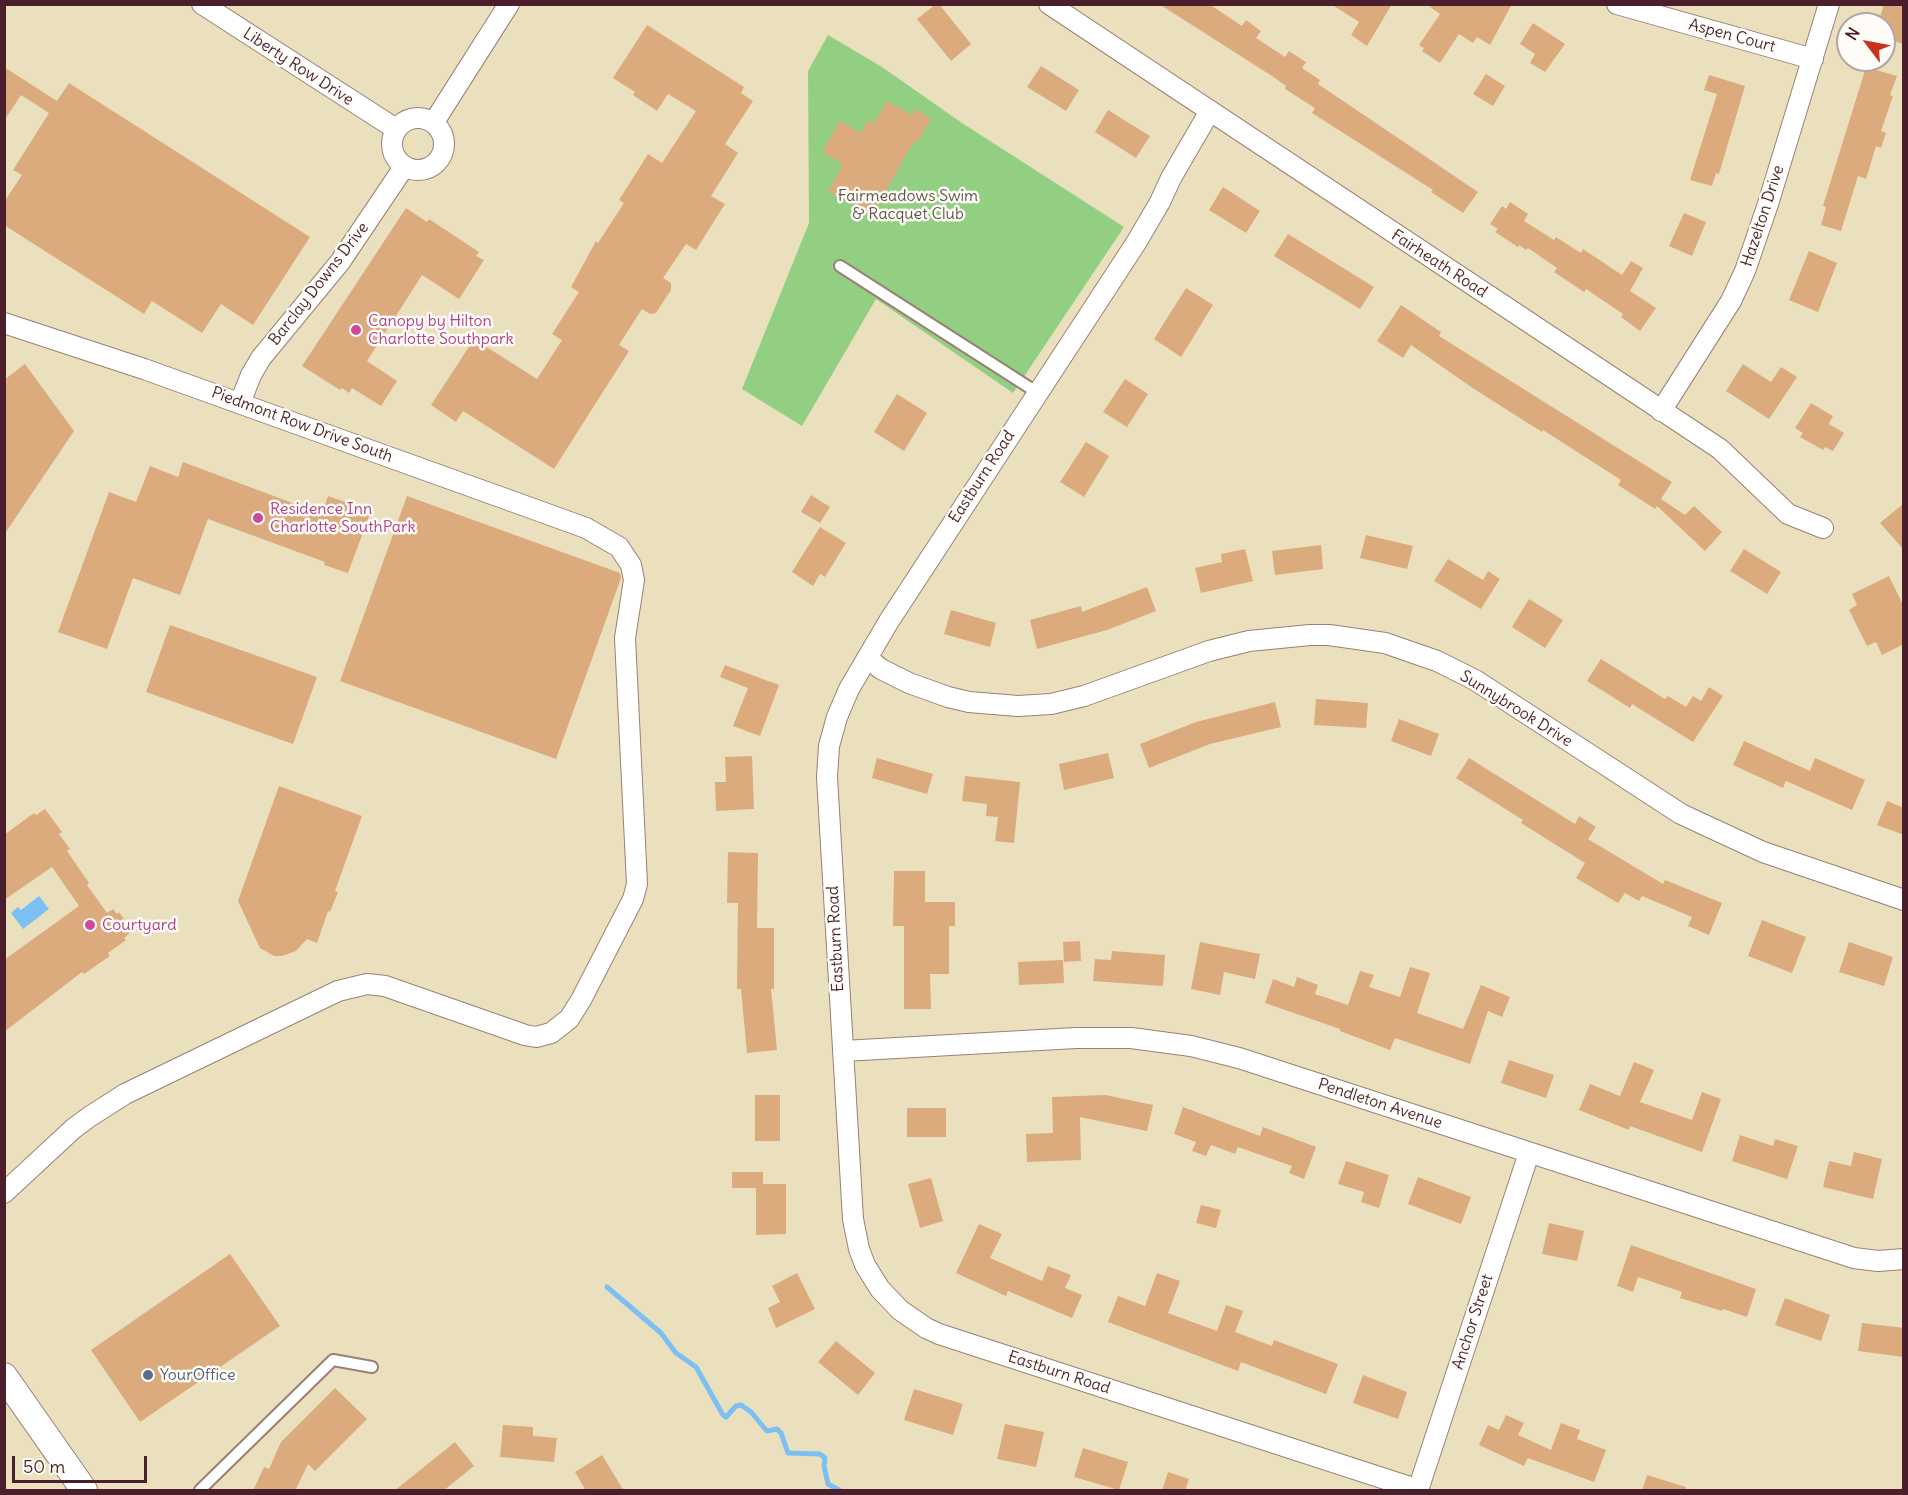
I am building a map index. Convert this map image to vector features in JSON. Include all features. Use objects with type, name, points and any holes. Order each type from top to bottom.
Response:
[{"type":"street","name":"Liberty Row Drive","points":[[202,4],[396,129]]},
{"type":"street","points":[[434,122],[509,4]]},
{"type":"street","name":"Fairheath Road","points":[[1049,4],[1720,449],[1788,514],[1823,528]]},
{"type":"street","name":"Aspen Court","points":[[1617,4],[1813,58]]},
{"type":"street","name":"Hazelton Drive","points":[[1660,411],[1739,286],[1768,204],[1829,4]]},
{"type":"street","name":"Eastburn Road","points":[[1210,111],[1136,243],[889,621],[849,688],[837,717],[829,746],[827,777],[853,1219],[859,1250],[865,1265],[880,1289],[914,1321],[939,1334],[1418,1490]]},
{"type":"street","points":[[417,117],[434,122],[443,137],[442,154],[430,167],[421,170],[404,166],[393,154],[391,145],[396,129],[401,123],[417,117]]},
{"type":"street","name":"Barclay Downs Drive","points":[[240,403],[253,370],[280,333],[340,262],[404,166]]},
{"type":"street","name":"Piedmont Row Drive South","points":[[4,323],[240,403],[571,522],[621,549],[627,557],[633,574],[625,638],[637,884],[633,899],[585,992],[569,1019],[551,1033],[531,1036],[385,986],[367,984],[338,991],[152,1079],[117,1098],[73,1129],[4,1193]]},
{"type":"street","name":"Sunnybrook Drive","points":[[867,658],[881,669],[909,683],[948,697],[969,702],[1018,706],[1051,704],[1084,696],[1209,651],[1249,641],[1329,635],[1385,644],[1437,661],[1475,680],[1681,814],[1763,852],[1904,900]]},
{"type":"street","name":"Pendleton Avenue","points":[[843,1051],[1076,1038],[1131,1038],[1166,1042],[1239,1058],[1854,1258],[1878,1261],[1904,1259]]},
{"type":"street","name":"Anchor Street","points":[[1418,1490],[1528,1153]]},
{"type":"street","points":[[4,1376],[84,1491]]},
{"type":"lane","points":[[840,266],[1038,393]]},
{"type":"lane","points":[[200,1491],[333,1360],[372,1367]]},
{"type":"green space","name":"Fairmeadows Swim & Racquet Club","points":[[828,35],[882,67],[962,123],[1124,227],[1013,393],[876,299],[802,426],[742,389],[809,223],[808,71]]},
{"type":"water","points":[[39,896],[49,909],[23,929],[11,913],[18,907],[21,910]]},
{"type":"building","points":[[939,4],[971,44],[951,61],[917,19]]},
{"type":"building","points":[[1159,4],[1209,4],[1242,26],[1246,20],[1261,31],[1256,38],[1285,57],[1289,51],[1306,62],[1302,68],[1320,80],[1318,84],[1478,192],[1463,213],[1431,192],[1433,190],[1312,113],[1315,108],[1285,89],[1286,86],[1272,76]]},
{"type":"building","points":[[1331,4],[1392,4],[1367,46],[1351,35],[1359,22]]},
{"type":"building","points":[[1426,4],[1512,4],[1490,45],[1477,37],[1473,43],[1459,34],[1440,63],[1422,51],[1424,48],[1419,45],[1440,14]]},
{"type":"building","points":[[1884,4],[1904,4],[1904,44],[1896,42],[1896,12],[1882,12]]},
{"type":"building","points":[[1533,23],[1565,44],[1545,72],[1530,63],[1535,54],[1520,44]]},
{"type":"building","points":[[647,25],[744,87],[741,93],[753,101],[725,144],[738,153],[711,196],[725,204],[696,250],[686,244],[663,278],[671,283],[671,290],[656,313],[650,314],[642,309],[619,345],[629,351],[554,469],[463,411],[456,422],[431,405],[474,339],[537,379],[562,340],[552,334],[579,292],[571,287],[596,241],[598,243],[624,203],[619,200],[648,154],[662,163],[696,111],[668,94],[657,111],[633,95],[635,92],[613,78]]},
{"type":"building","points":[[1041,66],[1079,90],[1066,111],[1027,87]]},
{"type":"building","points":[[4,67],[57,101],[69,83],[310,237],[253,325],[221,304],[202,333],[152,301],[144,314],[4,225],[4,202],[22,175],[13,170],[49,113],[21,95],[4,121]]},
{"type":"building","points":[[1864,72],[1883,72],[1897,76],[1881,131],[1886,133],[1881,148],[1876,146],[1866,179],[1858,176],[1841,231],[1821,225],[1826,207],[1823,206]]},
{"type":"building","points":[[1486,74],[1505,86],[1493,106],[1473,94]]},
{"type":"building","points":[[1709,75],[1745,86],[1719,174],[1716,173],[1712,186],[1690,180],[1717,94],[1704,90]]},
{"type":"building","points":[[887,101],[912,115],[915,109],[931,119],[917,143],[914,141],[872,216],[828,191],[843,164],[822,152],[840,121],[861,133],[868,120],[874,123]]},
{"type":"building","points":[[1108,110],[1150,136],[1136,158],[1095,132]]},
{"type":"building","points":[[1223,187],[1260,211],[1246,233],[1209,210]]},
{"type":"building","points":[[1510,202],[1528,214],[1524,221],[1554,240],[1556,237],[1581,253],[1583,249],[1622,275],[1631,261],[1643,268],[1630,291],[1656,308],[1640,331],[1621,317],[1623,314],[1586,289],[1584,292],[1554,272],[1557,268],[1528,248],[1526,250],[1519,245],[1518,247],[1495,232],[1498,229],[1490,224],[1502,206],[1506,209]]},
{"type":"building","name":"Canopy by Hilton Charlotte Southpark","points":[[406,208],[427,222],[429,219],[479,252],[476,256],[484,260],[459,299],[422,275],[367,361],[397,381],[381,406],[352,388],[349,393],[342,388],[340,390],[302,366]]},
{"type":"building","points":[[1684,213],[1706,222],[1692,256],[1669,246]]},
{"type":"building","points":[[1288,234],[1374,287],[1360,309],[1274,256]]},
{"type":"building","points":[[1809,251],[1837,263],[1818,312],[1789,300]]},
{"type":"building","points":[[1186,288],[1213,305],[1181,357],[1154,339]]},
{"type":"building","points":[[1401,305],[1441,332],[1439,336],[1672,482],[1661,499],[1685,515],[1694,506],[1722,532],[1705,551],[1657,506],[1655,509],[1618,485],[1621,480],[1474,389],[1411,345],[1403,358],[1377,341]]},
{"type":"building","points":[[25,364],[74,431],[4,535],[4,380]]},
{"type":"building","points":[[1743,364],[1771,382],[1781,367],[1797,377],[1769,419],[1726,391]]},
{"type":"building","points":[[1125,379],[1148,394],[1127,427],[1103,412]]},
{"type":"building","points":[[897,394],[927,413],[904,451],[874,432]]},
{"type":"building","points":[[1811,403],[1833,416],[1829,424],[1844,433],[1833,451],[1825,447],[1823,450],[1800,437],[1803,433],[1795,428]]},
{"type":"building","points":[[1086,442],[1109,456],[1084,497],[1060,482]]},
{"type":"building","points":[[183,462],[322,514],[328,496],[371,511],[348,573],[324,565],[325,562],[208,519],[180,595],[133,578],[107,649],[58,632],[109,492],[136,502],[150,466],[178,477]]},
{"type":"building","points":[[811,495],[830,507],[820,523],[801,512]]},
{"type":"building","points":[[407,496],[620,573],[621,578],[556,759],[340,681]]},
{"type":"building","points":[[1904,503],[1904,550],[1880,523]]},
{"type":"building","points":[[820,527],[846,543],[825,577],[820,574],[813,586],[792,572]]},
{"type":"building","points":[[1366,535],[1413,546],[1407,569],[1360,558]]},
{"type":"building","points":[[1321,545],[1323,569],[1275,575],[1272,551]]},
{"type":"building","points":[[1245,549],[1253,581],[1201,593],[1195,568],[1222,562],[1221,554]]},
{"type":"building","points":[[1744,549],[1781,572],[1767,594],[1730,571]]},
{"type":"building","points":[[1448,559],[1483,580],[1488,571],[1500,579],[1481,609],[1434,581]]},
{"type":"building","points":[[1889,576],[1904,607],[1904,644],[1882,655],[1876,642],[1867,646],[1849,610],[1857,605],[1852,594]]},
{"type":"building","points":[[1147,587],[1156,611],[1107,630],[1037,649],[1030,620],[1081,606],[1082,612]]},
{"type":"building","points":[[1529,599],[1563,620],[1545,648],[1512,627]]},
{"type":"building","points":[[951,610],[996,623],[990,647],[944,634]]},
{"type":"building","points":[[170,625],[317,677],[293,744],[146,692]]},
{"type":"building","points":[[1601,659],[1665,699],[1668,696],[1686,707],[1693,696],[1701,701],[1709,687],[1723,696],[1693,742],[1632,704],[1630,708],[1587,681]]},
{"type":"building","points":[[725,665],[779,685],[760,736],[733,726],[748,688],[720,677]]},
{"type":"building","points":[[1316,699],[1368,703],[1366,728],[1314,725]]},
{"type":"building","points":[[1275,702],[1281,727],[1210,744],[1149,768],[1140,744],[1196,722]]},
{"type":"building","points":[[1399,719],[1439,734],[1431,756],[1391,741]]},
{"type":"building","points":[[1744,741],[1810,771],[1815,758],[1865,780],[1852,810],[1786,781],[1783,788],[1733,765]]},
{"type":"building","points":[[1108,753],[1114,778],[1064,790],[1059,764]]},
{"type":"building","points":[[752,756],[754,809],[716,811],[715,782],[726,782],[725,757]]},
{"type":"building","points":[[877,758],[933,774],[927,794],[872,778]]},
{"type":"building","points":[[1469,758],[1575,824],[1579,816],[1596,827],[1588,839],[1663,884],[1665,880],[1722,903],[1709,935],[1688,926],[1692,917],[1642,896],[1639,901],[1625,893],[1618,903],[1576,878],[1585,863],[1521,823],[1523,820],[1456,778]]},
{"type":"building","points":[[965,776],[1020,782],[1014,843],[995,841],[998,817],[986,816],[987,804],[962,801]]},
{"type":"building","points":[[279,786],[362,816],[335,891],[338,892],[330,912],[328,911],[317,943],[307,939],[296,951],[274,956],[260,948],[238,901]]},
{"type":"building","points":[[1887,801],[1904,808],[1904,835],[1877,825]]},
{"type":"building","name":"Courtyard","points":[[45,809],[62,832],[59,834],[70,849],[67,851],[89,883],[87,885],[107,913],[113,909],[117,914],[119,912],[132,931],[124,938],[126,940],[108,953],[110,956],[84,974],[82,972],[4,1032],[4,960],[79,906],[52,867],[4,900],[4,835],[34,813],[36,815]]},
{"type":"building","points":[[728,852],[758,853],[757,928],[774,928],[774,989],[771,989],[777,1050],[747,1053],[741,989],[737,989],[738,903],[727,903]]},
{"type":"building","points":[[894,871],[925,871],[925,902],[955,902],[955,926],[949,926],[949,974],[930,974],[931,1009],[904,1009],[904,926],[893,926]]},
{"type":"building","points":[[1762,920],[1806,937],[1792,973],[1748,956]]},
{"type":"building","points":[[1080,941],[1081,961],[1064,962],[1063,942]]},
{"type":"building","points":[[1200,942],[1260,954],[1255,979],[1224,972],[1220,995],[1191,989]]},
{"type":"building","points":[[1849,942],[1893,957],[1884,986],[1839,972]]},
{"type":"building","points":[[1112,951],[1165,955],[1163,986],[1093,981],[1095,959],[1111,960]]},
{"type":"building","points":[[1063,960],[1064,983],[1019,985],[1018,962]]},
{"type":"building","points":[[1410,967],[1430,973],[1417,1013],[1463,1029],[1481,985],[1510,997],[1502,1017],[1488,1011],[1470,1064],[1395,1038],[1390,1050],[1340,1031],[1340,1029],[1265,1003],[1273,979],[1294,987],[1297,977],[1318,985],[1315,994],[1348,1005],[1360,971],[1374,975],[1369,987],[1400,997]]},
{"type":"building","points":[[1509,1060],[1554,1075],[1546,1098],[1501,1083]]},
{"type":"building","points":[[1634,1062],[1654,1070],[1640,1102],[1692,1120],[1702,1092],[1721,1099],[1702,1152],[1630,1126],[1629,1130],[1579,1110],[1590,1084],[1620,1096]]},
{"type":"building","points":[[755,1095],[780,1095],[780,1141],[755,1141]]},
{"type":"building","points":[[1105,1095],[1153,1105],[1147,1131],[1080,1117],[1081,1160],[1027,1162],[1026,1134],[1053,1133],[1052,1097]]},
{"type":"building","points":[[1183,1107],[1260,1136],[1263,1127],[1316,1147],[1304,1179],[1289,1173],[1292,1166],[1238,1147],[1235,1154],[1211,1145],[1206,1156],[1192,1151],[1196,1142],[1174,1134]]},
{"type":"building","points":[[907,1108],[946,1108],[946,1137],[907,1137]]},
{"type":"building","points":[[1740,1135],[1773,1146],[1775,1139],[1798,1146],[1787,1179],[1732,1161]]},
{"type":"building","points":[[1854,1152],[1882,1159],[1873,1199],[1823,1187],[1829,1161],[1851,1166]]},
{"type":"building","points":[[1346,1161],[1389,1175],[1379,1208],[1361,1202],[1364,1192],[1338,1184]]},
{"type":"building","points":[[732,1172],[763,1172],[763,1184],[786,1184],[786,1234],[756,1235],[756,1188],[732,1188]]},
{"type":"building","points":[[1418,1177],[1471,1197],[1461,1224],[1408,1204]]},
{"type":"building","points":[[931,1178],[943,1221],[920,1228],[908,1184]]},
{"type":"building","points":[[1201,1205],[1221,1210],[1216,1228],[1196,1223]]},
{"type":"building","points":[[1549,1223],[1584,1231],[1577,1261],[1542,1254]]},
{"type":"building","points":[[979,1224],[1002,1234],[990,1258],[1042,1281],[1048,1266],[1071,1275],[1065,1288],[1082,1295],[1072,1318],[1008,1291],[1006,1296],[956,1273]]},
{"type":"building","points":[[1631,1245],[1756,1289],[1747,1317],[1680,1298],[1682,1292],[1638,1277],[1633,1292],[1617,1286]]},
{"type":"building","points":[[230,1254],[280,1326],[140,1422],[91,1350]]},
{"type":"building","points":[[797,1273],[815,1309],[776,1328],[768,1308],[780,1302],[772,1286]]},
{"type":"building","points":[[1157,1273],[1180,1281],[1168,1313],[1217,1331],[1226,1305],[1243,1311],[1235,1332],[1272,1346],[1274,1340],[1338,1364],[1326,1394],[1241,1362],[1238,1371],[1108,1322],[1118,1296],[1145,1306]]},
{"type":"building","points":[[1785,1298],[1830,1315],[1821,1341],[1775,1325]]},
{"type":"building","points":[[1862,1323],[1904,1328],[1904,1357],[1858,1351]]},
{"type":"building","points":[[836,1341],[875,1373],[858,1395],[818,1362]]},
{"type":"building","points":[[1363,1375],[1407,1392],[1398,1419],[1353,1403]]},
{"type":"building","points":[[335,1388],[367,1419],[315,1471],[308,1464],[295,1491],[253,1491],[264,1467],[269,1469],[281,1442]]},
{"type":"building","points":[[914,1389],[963,1404],[953,1435],[904,1420]]},
{"type":"building","points":[[1506,1415],[1524,1423],[1518,1435],[1551,1450],[1561,1423],[1580,1430],[1577,1439],[1606,1450],[1594,1482],[1528,1458],[1524,1466],[1479,1445],[1488,1425],[1499,1430]]},
{"type":"building","points":[[1005,1424],[1044,1432],[1036,1467],[997,1459]]},
{"type":"building","points":[[503,1425],[533,1427],[533,1436],[557,1438],[554,1462],[500,1457]]},
{"type":"building","points":[[455,1442],[474,1466],[443,1491],[394,1491]]},
{"type":"building","points":[[1083,1448],[1128,1462],[1119,1490],[1074,1477]]},
{"type":"building","points":[[602,1455],[624,1491],[586,1491],[575,1472]]},
{"type":"building","points":[[1168,1472],[1189,1479],[1185,1491],[1162,1491]]},
{"type":"building","points":[[1647,1475],[1686,1487],[1686,1491],[1642,1491]]},
{"type":"waterway","points":[[607,1287],[661,1333],[676,1353],[696,1367],[723,1415],[726,1417],[736,1406],[741,1405],[751,1412],[767,1431],[777,1429],[781,1433],[788,1453],[820,1454],[825,1458],[824,1466],[828,1484],[839,1490]]},
{"type":"place","name":"Canopy by Hilton Charlotte Southpark","points":[[356,330]]},
{"type":"place","name":"Residence Inn Charlotte SouthPark","points":[[258,518]]},
{"type":"place","name":"Courtyard","points":[[90,925]]},
{"type":"place","name":"YourOffice","points":[[148,1375]]}]
